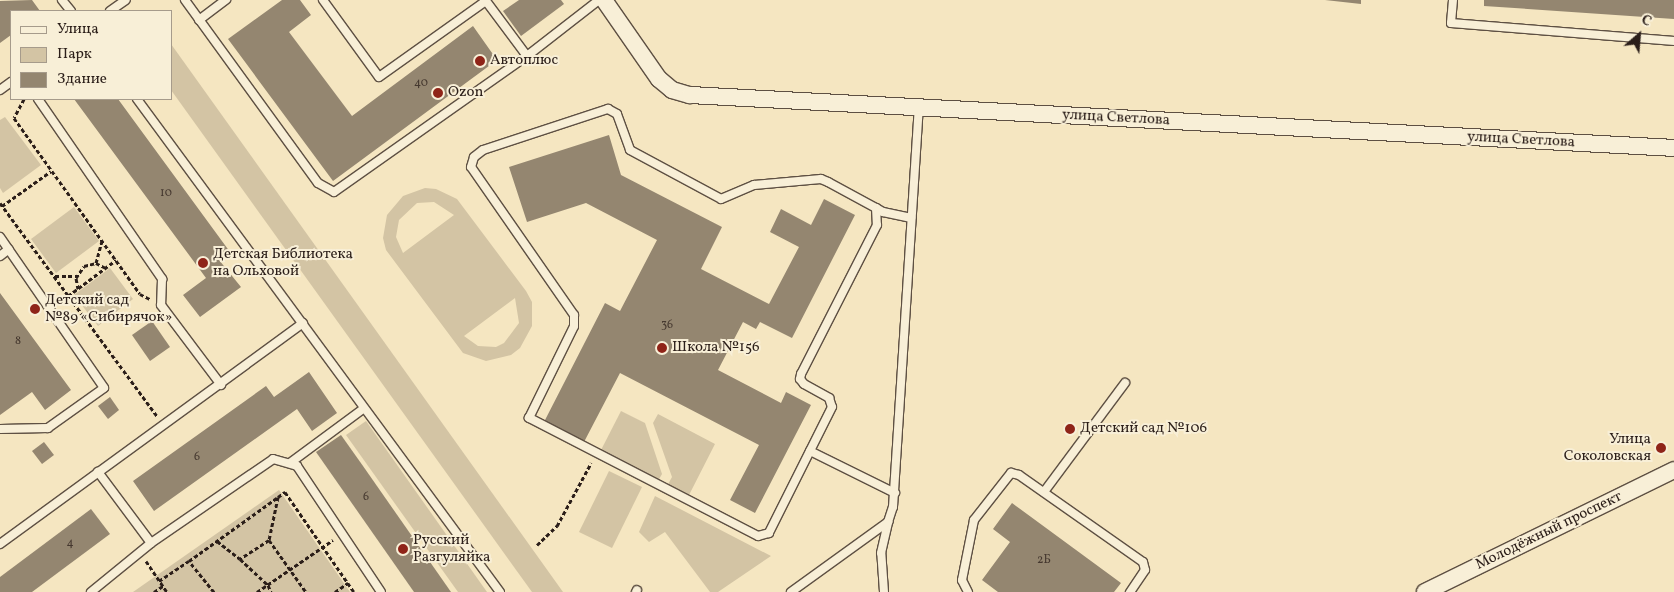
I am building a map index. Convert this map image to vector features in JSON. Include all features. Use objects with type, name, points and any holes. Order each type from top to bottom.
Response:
[{"type":"street","name":"улица Светлова","points":[[604,0],[659,80],[672,90],[690,95],[1674,148]]},
{"type":"street","name":"Молодёжный проспект","points":[[1425,592],[1674,470]]},
{"type":"lane","points":[[62,0],[70,10]]},
{"type":"lane","points":[[111,10],[126,0]]},
{"type":"lane","points":[[185,0],[318,183],[334,192],[527,56],[599,0]]},
{"type":"lane","points":[[199,20],[226,0]]},
{"type":"lane","points":[[323,0],[379,77],[486,0],[527,56]]},
{"type":"lane","points":[[1453,0],[1451,23],[1674,41]]},
{"type":"lane","points":[[39,100],[162,279],[164,286],[159,301],[222,385]]},
{"type":"lane","points":[[138,100],[303,323],[363,409],[500,592]]},
{"type":"lane","points":[[884,592],[881,552],[895,493],[911,218],[920,108]]},
{"type":"lane","points":[[876,208],[876,225],[801,374],[800,379],[804,384],[832,402],[810,451],[764,536],[596,454],[529,418],[574,326],[574,315],[471,167],[474,157],[483,150],[608,109],[617,114],[630,150],[721,199],[754,185],[821,179],[876,208],[911,218]]},
{"type":"lane","points":[[0,236],[104,388],[48,428],[0,429]]},
{"type":"lane","points":[[0,256],[9,249]]},
{"type":"lane","points":[[0,544],[222,385],[303,323]]},
{"type":"lane","points":[[1044,492],[1125,383]]},
{"type":"lane","points":[[290,463],[363,409]]},
{"type":"lane","points":[[810,451],[895,493]]},
{"type":"lane","points":[[91,592],[151,543],[274,459],[297,466],[381,592]]},
{"type":"lane","points":[[98,472],[151,543]]},
{"type":"lane","points":[[968,592],[962,580],[973,524],[1001,483],[1012,473],[1044,492],[1144,562],[1145,570],[1130,592]]},
{"type":"lane","points":[[791,592],[888,522]]},
{"type":"path","points":[[23,100],[14,118],[140,294],[159,301]]},
{"type":"path","points":[[52,171],[1,204],[164,426]]},
{"type":"path","points":[[96,263],[102,241]]},
{"type":"path","points":[[68,296],[116,260]]},
{"type":"path","points":[[78,289],[76,276],[84,266],[96,263],[106,268]]},
{"type":"path","points":[[54,276],[76,276]]},
{"type":"path","points":[[537,545],[557,526],[596,454]]},
{"type":"path","points":[[159,581],[285,492],[354,592]]},
{"type":"path","points":[[240,560],[269,540],[278,497]]},
{"type":"path","points":[[258,592],[342,534]]},
{"type":"path","points":[[217,540],[268,585],[271,592]]},
{"type":"path","points":[[269,540],[306,592]]},
{"type":"path","points":[[140,553],[167,592]]},
{"type":"path","points":[[188,560],[214,592]]},
{"type":"path","points":[[335,592],[348,583]]},
{"type":"path","points":[[154,592],[163,586]]},
{"type":"green space","points":[[172,45],[563,592],[532,592],[172,91]]},
{"type":"green space","points":[[5,117],[41,165],[3,193],[0,188],[0,120]]},
{"type":"green space","points":[[425,188],[436,189],[457,199],[526,291],[532,302],[532,326],[520,348],[511,355],[486,361],[463,353],[386,250],[383,238],[387,215],[403,196]],"holes":[[[434,202],[454,215],[403,253],[396,237],[399,220],[417,203]],[[515,298],[519,323],[504,343],[496,347],[478,346],[464,336]]]},
{"type":"green space","points":[[74,207],[99,241],[56,273],[31,239]]},
{"type":"green space","points":[[110,268],[133,299],[98,326],[74,295]]},
{"type":"green space","points":[[621,411],[645,423],[662,474],[658,481],[600,452]]},
{"type":"green space","points":[[658,414],[715,444],[688,497],[667,486],[672,477],[653,423]]},
{"type":"green space","points":[[366,421],[487,592],[458,592],[346,435]]},
{"type":"green space","points":[[609,471],[642,487],[612,548],[579,532]]},
{"type":"green space","points":[[279,490],[350,592],[133,592]]},
{"type":"green space","points":[[655,496],[771,556],[718,592],[710,592],[665,532],[649,542],[639,532]]},
{"type":"building","points":[[32,0],[39,10],[10,10],[10,36],[0,43],[0,1]]},
{"type":"building","points":[[282,0],[300,0],[311,15],[289,32],[352,116],[473,26],[497,60],[333,181],[228,39]]},
{"type":"building","points":[[519,0],[561,0],[564,4],[521,36],[503,11]]},
{"type":"building","points":[[1325,0],[1361,0],[1361,4]]},
{"type":"building","points":[[1484,0],[1674,0],[1674,19],[1484,6]]},
{"type":"building","points":[[75,100],[119,100],[230,252],[219,260],[241,287],[200,317],[183,295],[206,278]]},
{"type":"building","points":[[609,135],[621,175],[722,227],[701,269],[769,304],[799,247],[770,232],[781,209],[811,225],[824,199],[855,215],[792,338],[760,322],[756,329],[743,322],[718,370],[781,403],[786,392],[811,405],[755,513],[730,500],[759,445],[620,373],[584,442],[544,422],[605,303],[620,311],[657,240],[586,203],[527,222],[509,167]]},
{"type":"building","points":[[0,293],[71,390],[45,410],[32,392],[0,415]]},
{"type":"building","points":[[152,321],[170,347],[150,361],[132,335]]},
{"type":"building","points":[[309,372],[337,413],[312,431],[297,409],[154,511],[133,481],[266,386],[274,397]]},
{"type":"building","points":[[110,397],[119,410],[108,419],[98,406]]},
{"type":"building","points":[[341,435],[451,592],[414,592],[316,452]]},
{"type":"building","points":[[44,442],[54,455],[42,464],[32,451]]},
{"type":"building","points":[[1012,503],[1121,583],[1114,592],[998,592],[982,580],[1010,542],[993,529]]},
{"type":"building","points":[[91,509],[110,534],[32,592],[0,592],[0,577]]},
{"type":"place","name":"Автоплюс","points":[[480,61]]},
{"type":"place","name":"Ozon","points":[[438,93]]},
{"type":"place","name":"Детская Библиотека на Ольховой","points":[[203,263]]},
{"type":"place","name":"Детский сад №89 «Сибирячок»","points":[[35,309]]},
{"type":"place","name":"Школа №156","points":[[662,348]]},
{"type":"place","name":"Детский сад №106","points":[[1070,429]]},
{"type":"place","name":"Улица Соколовская","points":[[1661,448]]},
{"type":"place","name":"Русский Разгуляйка","points":[[403,549]]}]
